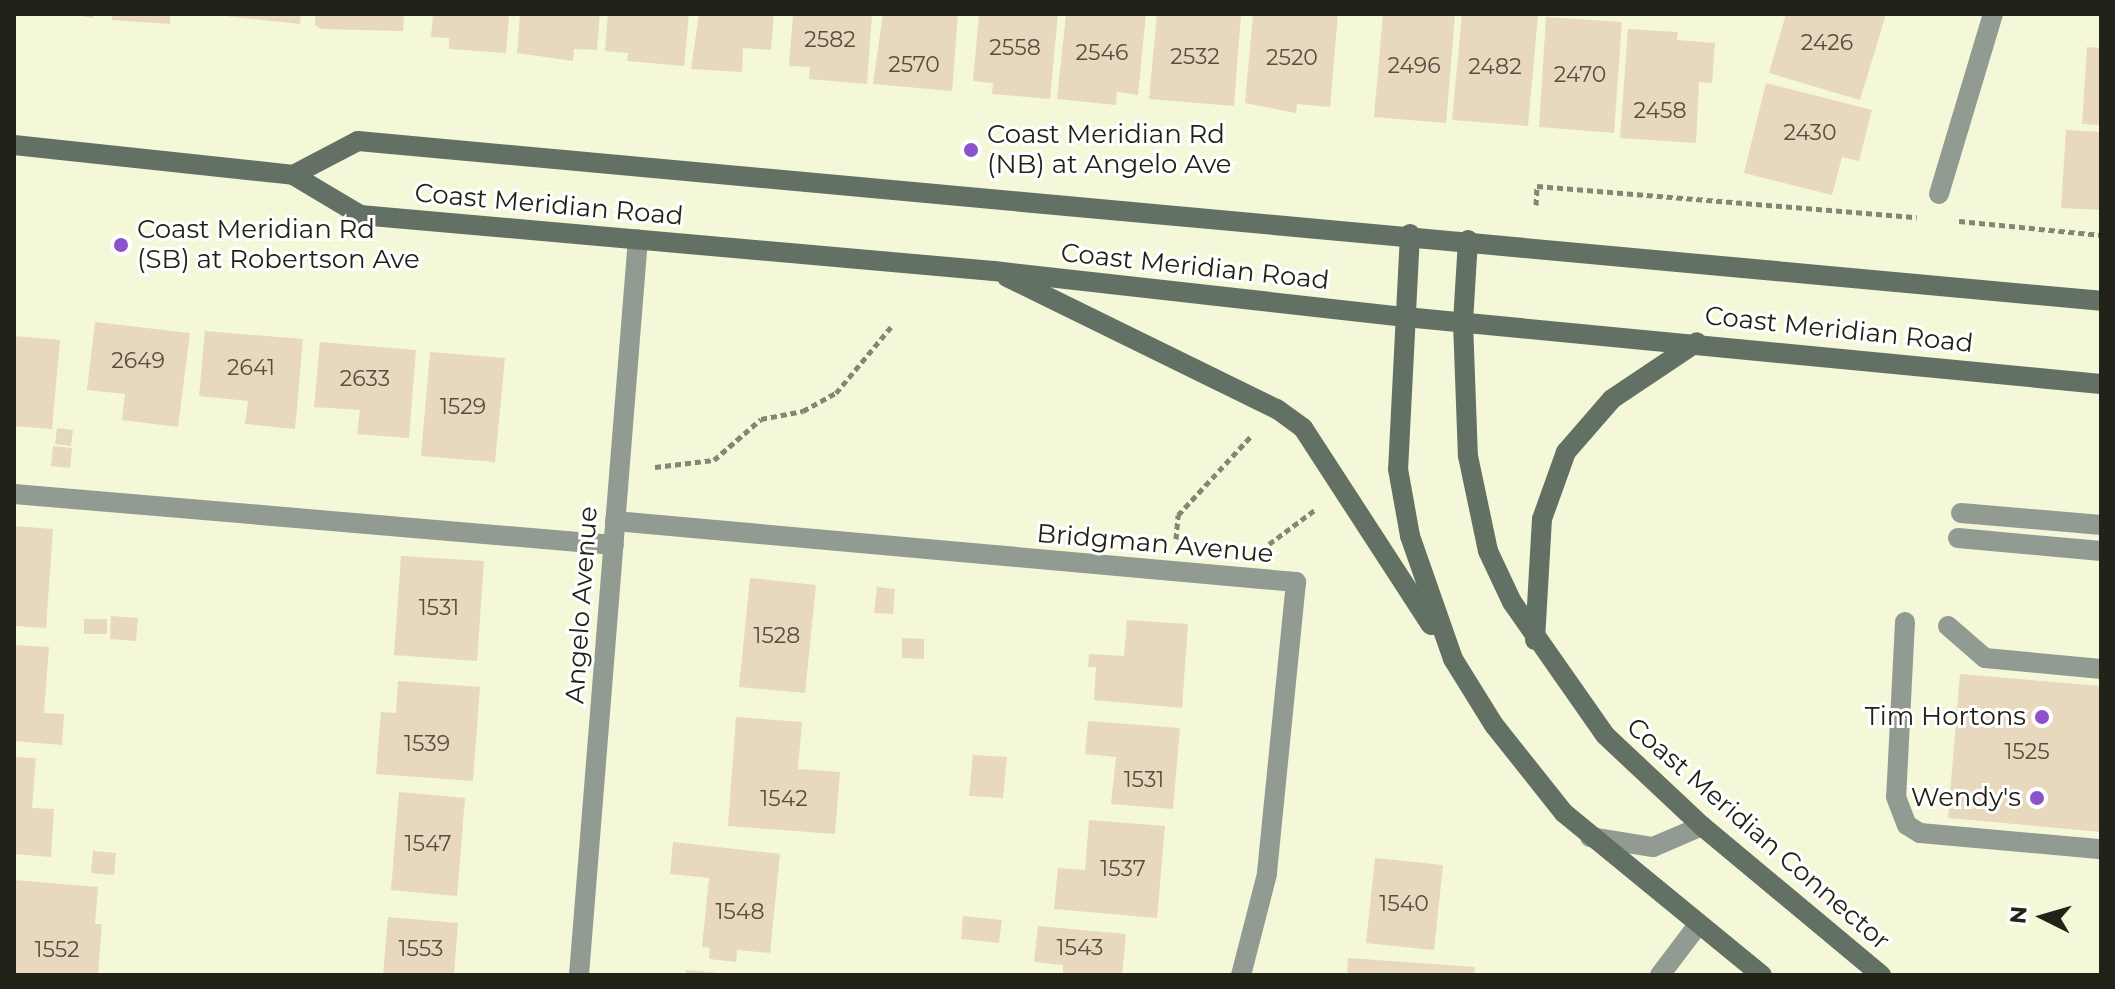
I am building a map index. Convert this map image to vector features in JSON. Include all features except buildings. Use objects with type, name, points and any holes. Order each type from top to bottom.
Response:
[{"type":"main road","name":"Coast Meridian Road","points":[[293,175],[358,141],[1410,234],[2101,301]]},
{"type":"main road","name":"Coast Meridian Road","points":[[14,145],[293,175],[360,215],[994,271],[1405,317],[1697,342],[2101,384]]},
{"type":"main road","points":[[1410,234],[1398,443],[1401,497],[1421,574],[1453,659]]},
{"type":"main road","name":"Coast Meridian Connector","points":[[1468,240],[1463,322],[1465,418],[1480,523],[1499,577],[1535,640],[1605,735],[1702,826],[1881,975]]},
{"type":"main road","points":[[994,271],[1277,409],[1303,428],[1540,788],[1590,837],[1697,926],[1762,975]]},
{"type":"main road","points":[[1535,640],[1542,519],[1566,452],[1612,399],[1697,342]]},
{"type":"street","points":[[1939,194],[1993,14]]},
{"type":"street","name":"Angelo Avenue","points":[[579,975],[638,239]]},
{"type":"street","points":[[14,494],[614,545]]},
{"type":"street","points":[[1961,513],[2101,525]]},
{"type":"street","name":"Bridgman Avenue","points":[[615,521],[1296,582],[1267,874],[1241,975]]},
{"type":"street","points":[[1958,538],[2101,551]]},
{"type":"street","points":[[1905,622],[1896,797],[1907,825],[1920,833],[2101,849]]},
{"type":"street","points":[[1948,626],[1985,658],[2101,669]]},
{"type":"street","points":[[1590,837],[1653,847],[1675,842],[1702,826]]},
{"type":"street","points":[[1660,975],[1697,926]]},
{"type":"path","points":[[1536,205],[1537,186],[1932,219]]},
{"type":"path","points":[[1945,220],[2101,235]]},
{"type":"path","points":[[655,467],[714,460],[761,419],[803,411],[836,393],[891,327]]},
{"type":"path","points":[[1172,571],[1178,515],[1252,435]]},
{"type":"path","points":[[1268,545],[1316,509]]},
{"type":"place","name":"Coast Meridian Rd (NB) at Angelo Ave","points":[[971,150]]},
{"type":"place","name":"Coast Meridian Rd (SB) at Robertson Ave","points":[[121,245]]},
{"type":"place","name":"Tim Hortons","points":[[2042,717]]},
{"type":"place","name":"Wendy's","points":[[2037,798]]}]
